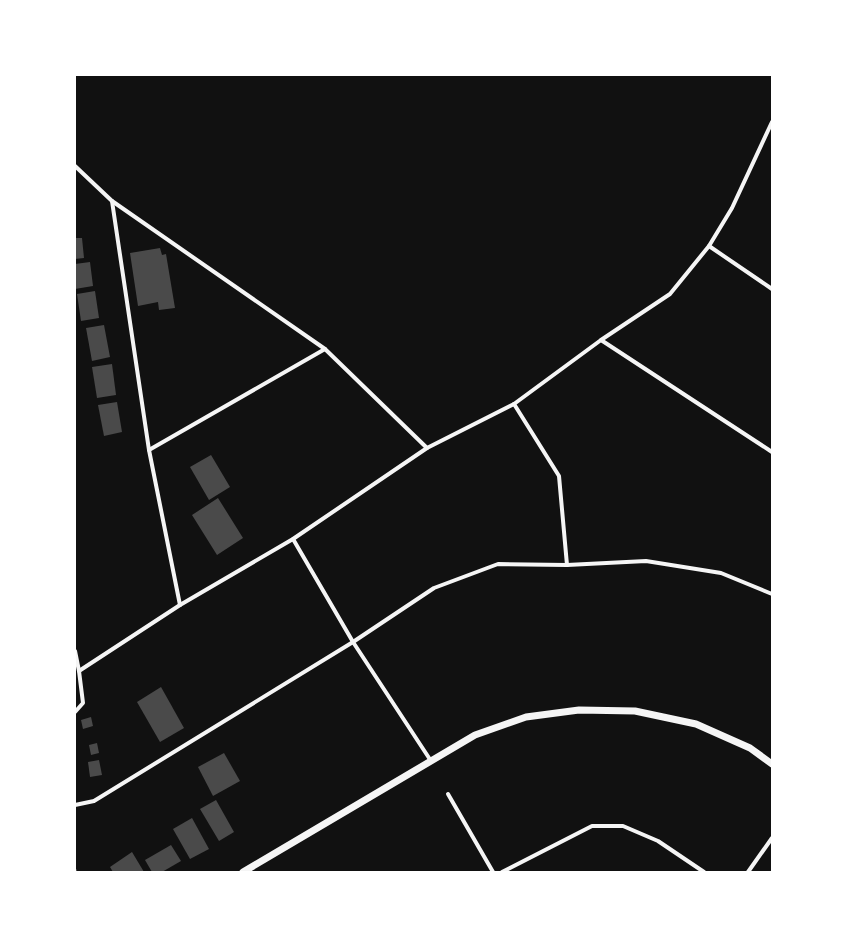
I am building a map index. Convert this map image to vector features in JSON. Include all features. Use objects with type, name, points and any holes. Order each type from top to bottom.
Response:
[{"type":"street","points":[[79,671],[180,605],[292,539],[428,448],[514,404],[601,340],[670,294],[709,246],[732,208],[772,122]]},
{"type":"street","points":[[75,166],[112,200],[325,349],[428,448]]},
{"type":"street","points":[[112,200],[149,450],[180,605]]},
{"type":"street","points":[[709,246],[772,289]]},
{"type":"street","points":[[601,340],[772,452]]},
{"type":"street","points":[[149,450],[325,349]]},
{"type":"street","points":[[514,404],[559,476],[567,565]]},
{"type":"street","points":[[292,539],[353,642],[431,761]]},
{"type":"street","points":[[75,805],[94,801],[353,642],[434,588],[498,564],[567,565],[646,561],[721,573],[772,594]]},
{"type":"street","points":[[75,651],[83,703],[75,712]]},
{"type":"street","points":[[243,872],[475,735],[526,717],[579,710],[635,711],[696,724],[750,748],[772,764]]},
{"type":"street","points":[[448,794],[493,872]]},
{"type":"street","points":[[502,872],[592,826],[624,826],[658,841],[704,872]]},
{"type":"street","points":[[748,872],[772,838]]},
{"type":"building","points":[[75,238],[82,238],[84,258],[75,259]]},
{"type":"building","points":[[160,248],[162,255],[166,254],[175,308],[159,310],[158,302],[138,306],[130,253]]},
{"type":"building","points":[[90,262],[93,286],[75,289],[75,264]]},
{"type":"building","points":[[95,291],[99,318],[81,321],[77,294]]},
{"type":"building","points":[[104,325],[110,357],[92,361],[86,328]]},
{"type":"building","points":[[112,364],[116,395],[97,398],[92,367]]},
{"type":"building","points":[[117,402],[122,432],[104,436],[98,405]]},
{"type":"building","points":[[211,455],[230,487],[209,500],[190,467]]},
{"type":"building","points":[[218,498],[243,538],[217,555],[192,515]]},
{"type":"building","points":[[161,687],[184,728],[160,742],[137,702]]},
{"type":"building","points":[[91,717],[93,726],[83,729],[81,720]]},
{"type":"building","points":[[97,743],[99,753],[91,755],[89,745]]},
{"type":"building","points":[[224,753],[240,781],[213,796],[198,767]]},
{"type":"building","points":[[99,760],[102,775],[90,777],[88,762]]},
{"type":"building","points":[[216,800],[234,832],[219,841],[200,809]]},
{"type":"building","points":[[192,818],[209,849],[190,859],[173,829]]},
{"type":"building","points":[[171,845],[181,861],[162,872],[152,872],[145,860]]},
{"type":"building","points":[[132,852],[144,872],[113,872],[110,867]]}]
